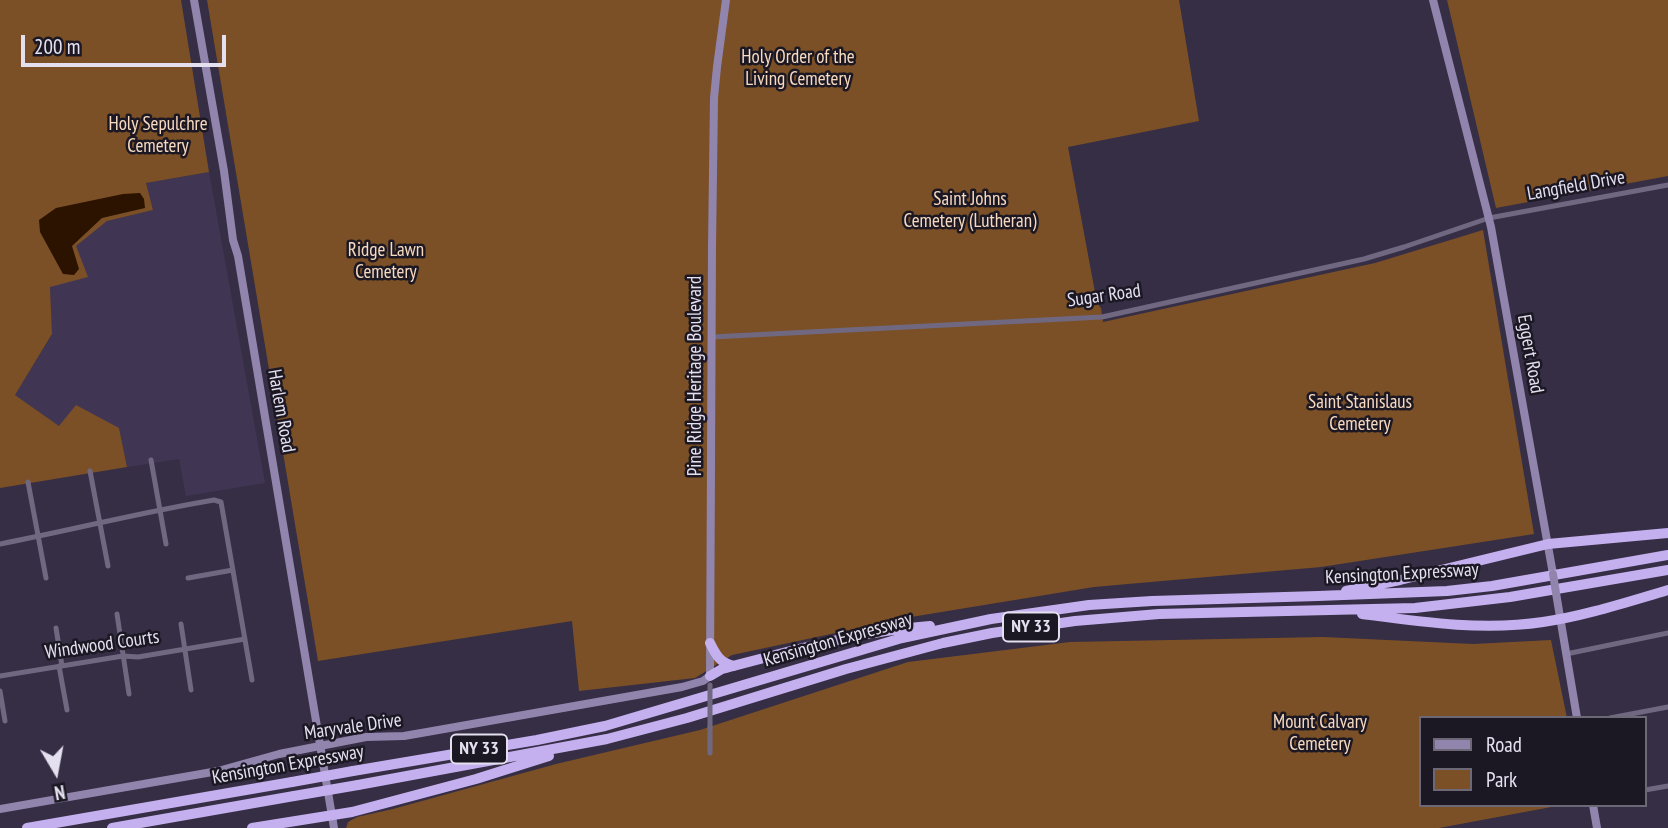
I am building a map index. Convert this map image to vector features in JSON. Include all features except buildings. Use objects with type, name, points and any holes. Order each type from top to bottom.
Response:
[{"type":"highway","points":[[1318,596],[1549,547],[1668,533]]},
{"type":"highway","name":"Kensington Expressway","points":[[27,828],[605,726],[902,638],[1041,611],[1152,600],[1447,591],[1492,586],[1668,555]]},
{"type":"highway","name":"Kensington Expressway","points":[[112,828],[580,745],[687,718],[895,656],[992,633],[1075,621],[1159,614],[1415,608],[1510,597],[1668,570]]},
{"type":"highway","points":[[1330,610],[1422,622],[1524,625],[1668,590]]},
{"type":"highway","points":[[710,681],[716,671],[850,638],[897,628],[958,625]]},
{"type":"highway","points":[[710,643],[719,659],[734,666]]},
{"type":"highway","points":[[252,828],[331,815],[407,798],[525,765],[580,745]]},
{"type":"street","name":"Harlem Road","points":[[194,0],[334,828]]},
{"type":"street","name":"Pine Ridge Heritage Boulevard","points":[[710,753],[714,97],[726,0]]},
{"type":"street","name":"Eggert Road","points":[[1433,0],[1489,218],[1577,716]]},
{"type":"street","name":"Langfield Drive","points":[[1489,218],[1668,185]]},
{"type":"street","name":"Sugar Road","points":[[712,337],[1102,317],[1364,259],[1489,218]]},
{"type":"street","points":[[151,460],[166,544]]},
{"type":"street","points":[[90,471],[108,566]]},
{"type":"street","points":[[28,482],[46,578]]},
{"type":"street","points":[[0,544],[159,509],[214,500],[221,502],[251,680]]},
{"type":"street","points":[[188,578],[233,570]]},
{"type":"street","points":[[117,614],[129,694]]},
{"type":"street","name":"Windwood Courts","points":[[0,676],[185,649],[181,624]]},
{"type":"street","points":[[56,628],[67,710]]},
{"type":"street","points":[[1566,654],[1668,633]]},
{"type":"street","points":[[191,690],[185,649],[245,639]]},
{"type":"street","name":"Maryvale Drive","points":[[0,809],[218,771],[279,754],[366,737],[414,734],[710,681]]},
{"type":"street","points":[[0,691],[5,721]]},
{"type":"street","points":[[1621,716],[1668,707]]},
{"type":"street","points":[[1647,790],[1668,786]]},
{"type":"street","points":[[1593,807],[1597,828]]},
{"type":"shaded area","points":[[209,172],[265,483],[186,496],[179,459],[127,467],[119,428],[59,426],[15,395],[52,335],[50,287],[76,246],[107,221],[153,210],[146,183]]},
{"type":"shaded area","points":[[140,193],[145,208],[102,218],[72,246],[79,269],[74,275],[63,274],[40,232],[39,220],[56,208]]},
{"type":"green space","name":"Holy Sepulchre Cemetery","points":[[0,0],[181,0],[209,172],[146,183],[153,210],[107,221],[76,246],[88,277],[50,287],[52,334],[15,395],[59,426],[76,405],[119,428],[127,467],[0,488]]},
{"type":"green space","points":[[207,0],[1179,0],[1199,121],[1068,147],[1097,303],[1101,308],[1103,322],[1375,263],[1483,230],[1534,534],[1321,567],[1094,587],[911,617],[732,655],[695,678],[579,691],[572,621],[318,661]]},
{"type":"green space","points":[[1447,0],[1668,0],[1668,176],[1496,208]]},
{"type":"green space","name":"Mount Calvary Cemetery","points":[[1323,637],[1473,644],[1551,640],[1567,716],[1420,716],[1420,807],[1551,807],[1439,828],[346,828],[348,822],[357,817],[556,764],[700,730],[908,662],[1070,642]]},
{"type":"park label","name":"Holy Order of the Living Cemetery","points":[[798,69]]},
{"type":"park label","name":"Saint Johns Cemetery (Lutheran)","points":[[970,211]]},
{"type":"park label","name":"Ridge Lawn Cemetery","points":[[386,262]]},
{"type":"park label","name":"Saint Stanislaus Cemetery","points":[[1360,414]]}]
